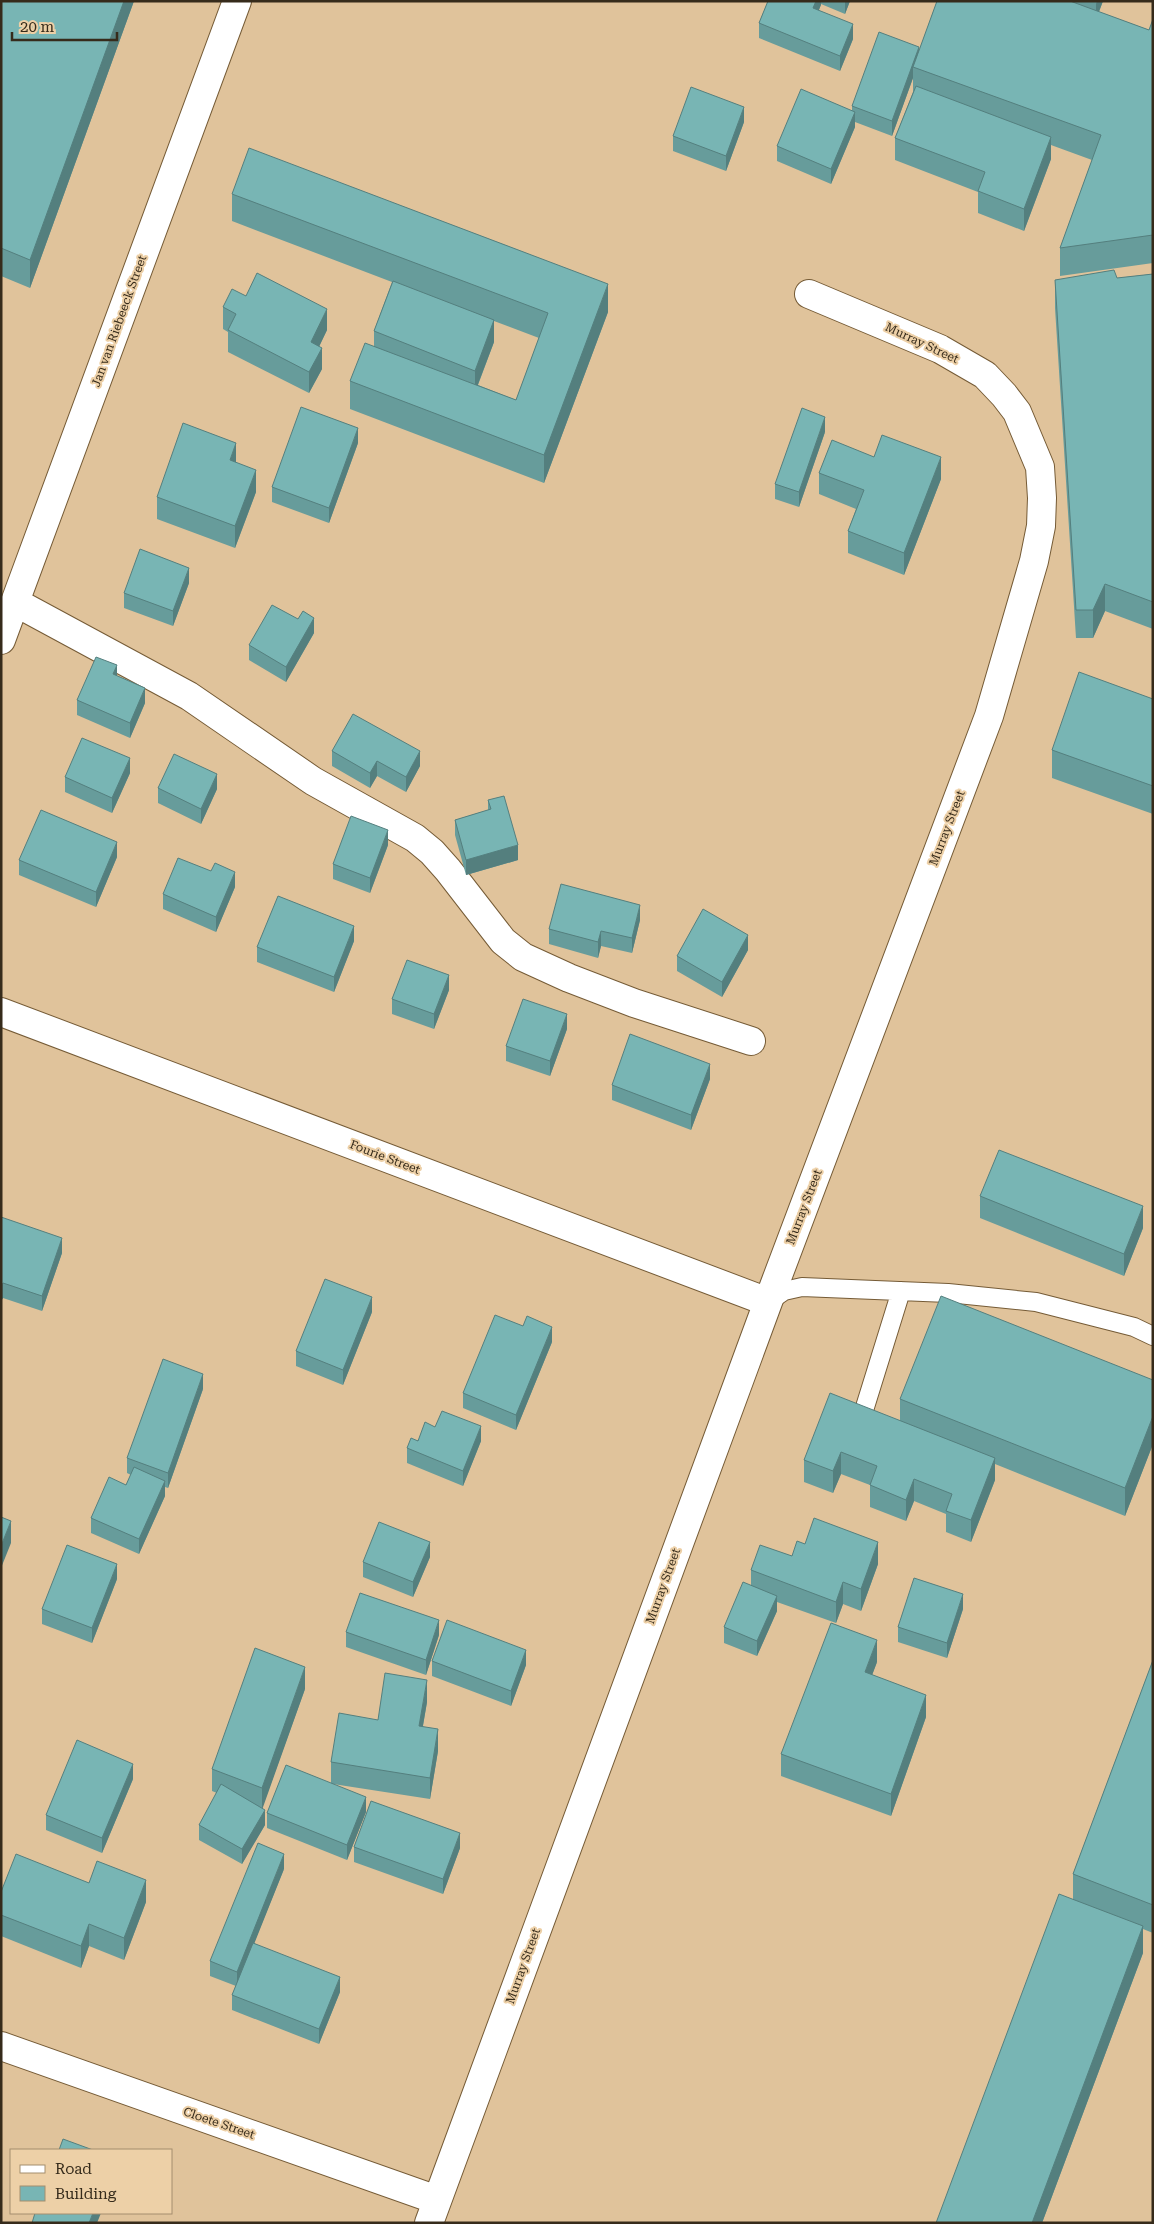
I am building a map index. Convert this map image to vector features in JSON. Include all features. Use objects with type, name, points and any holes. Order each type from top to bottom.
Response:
[{"type":"street","name":"Jan van Riebeeck Street","points":[[1,640],[237,1]]},
{"type":"street","name":"Murray Street","points":[[433,2211],[768,1302],[989,716],[1034,561],[1041,526],[1040,467],[1029,437],[1017,412],[1004,395],[984,375],[940,349],[809,294]]},
{"type":"street","points":[[15,602],[189,696],[313,781],[415,838],[432,852],[448,870],[503,941],[524,957],[569,978],[634,1003],[751,1041]]},
{"type":"street","name":"Fourie Street","points":[[1,1012],[768,1302]]},
{"type":"street","name":"Cloete Street","points":[[1,2046],[433,2211]]},
{"type":"lane","points":[[768,1302],[784,1291],[802,1287],[901,1292],[948,1292],[1036,1302],[1134,1327],[1153,1336]]},
{"type":"lane","points":[[865,1407],[901,1292]]},
{"type":"building","points":[[1,1],[124,1],[30,260],[1,248]]},
{"type":"building","points":[[768,1],[816,1],[813,8],[853,24],[840,56],[759,23]]},
{"type":"building","points":[[937,1],[1070,1],[1149,30],[1153,19],[1153,235],[1060,248],[1101,135],[913,67]]},
{"type":"building","points":[[879,32],[919,47],[892,121],[852,106]]},
{"type":"building","points":[[916,86],[1051,137],[1024,209],[978,191],[985,172],[895,138]]},
{"type":"building","points":[[691,87],[744,107],[726,156],[673,136]]},
{"type":"building","points":[[801,89],[855,112],[831,169],[777,146]]},
{"type":"building","points":[[249,148],[608,284],[544,455],[350,381],[365,343],[516,400],[548,313],[232,194]]},
{"type":"building","points":[[1114,270],[1117,278],[1153,274],[1153,602],[1105,584],[1093,610],[1076,610],[1055,280]]},
{"type":"building","points":[[257,273],[327,309],[311,342],[322,348],[309,372],[228,330],[236,314],[223,307],[232,289],[246,296]]},
{"type":"building","points":[[393,281],[494,320],[475,371],[374,331]]},
{"type":"building","points":[[301,407],[358,428],[329,508],[272,487]]},
{"type":"building","points":[[802,408],[825,417],[799,492],[775,484]]},
{"type":"building","points":[[183,423],[236,443],[230,460],[256,470],[235,526],[157,497]]},
{"type":"building","points":[[882,435],[941,457],[904,553],[848,531],[864,490],[819,473],[832,440],[874,457]]},
{"type":"building","points":[[140,549],[189,568],[173,611],[124,593]]},
{"type":"building","points":[[272,605],[298,619],[303,611],[314,618],[286,667],[249,645]]},
{"type":"building","points":[[96,657],[117,665],[113,674],[145,688],[130,723],[77,700]]},
{"type":"building","points":[[1079,672],[1153,699],[1153,786],[1052,750]]},
{"type":"building","points":[[353,714],[420,751],[406,777],[377,761],[370,773],[332,751]]},
{"type":"building","points":[[82,738],[130,758],[112,798],[65,777]]},
{"type":"building","points":[[174,754],[217,774],[201,809],[158,788]]},
{"type":"building","points":[[504,796],[518,845],[466,860],[455,820],[491,809],[488,800]]},
{"type":"building","points":[[41,810],[117,842],[96,892],[19,860]]},
{"type":"building","points":[[351,816],[388,830],[370,878],[333,864]]},
{"type":"building","points":[[178,858],[211,871],[215,863],[235,872],[216,917],[163,894]]},
{"type":"building","points":[[561,884],[640,905],[632,938],[601,931],[598,942],[549,929]]},
{"type":"building","points":[[278,896],[354,926],[334,977],[257,947]]},
{"type":"building","points":[[703,909],[748,935],[722,982],[677,956]]},
{"type":"building","points":[[407,960],[449,975],[434,1014],[392,999]]},
{"type":"building","points":[[523,999],[567,1014],[550,1061],[506,1046]]},
{"type":"building","points":[[630,1034],[710,1064],[691,1115],[612,1085]]},
{"type":"building","points":[[999,1150],[1143,1206],[1124,1254],[980,1196]]},
{"type":"building","points":[[1,1217],[62,1238],[42,1296],[3,1283],[1,1286]]},
{"type":"building","points":[[325,1279],[372,1297],[343,1370],[296,1351]]},
{"type":"building","points":[[941,1296],[1153,1380],[1153,1416],[1125,1488],[900,1399]]},
{"type":"building","points":[[495,1315],[523,1326],[527,1316],[552,1327],[516,1415],[463,1393]]},
{"type":"building","points":[[163,1359],[203,1374],[168,1473],[127,1458]]},
{"type":"building","points":[[830,1393],[995,1458],[971,1520],[946,1511],[952,1494],[914,1479],[906,1500],[870,1485],[877,1466],[841,1452],[833,1471],[804,1460]]},
{"type":"building","points":[[442,1411],[481,1426],[463,1471],[407,1448],[411,1438],[418,1441],[425,1422],[435,1427]]},
{"type":"building","points":[[134,1467],[165,1481],[139,1539],[91,1518],[109,1477],[126,1485]]},
{"type":"building","points":[[1,1517],[11,1521],[1,1546]]},
{"type":"building","points":[[814,1518],[878,1542],[861,1589],[843,1582],[836,1602],[751,1570],[760,1545],[792,1556],[797,1541],[805,1544]]},
{"type":"building","points":[[379,1522],[430,1542],[413,1582],[363,1562]]},
{"type":"building","points":[[67,1545],[117,1564],[92,1628],[42,1609]]},
{"type":"building","points":[[914,1578],[963,1594],[947,1643],[898,1627]]},
{"type":"building","points":[[743,1582],[777,1596],[757,1641],[724,1627]]},
{"type":"building","points":[[360,1593],[439,1620],[426,1660],[346,1632]]},
{"type":"building","points":[[447,1620],[526,1650],[511,1691],[432,1661]]},
{"type":"building","points":[[831,1623],[877,1640],[865,1672],[926,1695],[891,1794],[781,1754]]},
{"type":"building","points":[[255,1648],[305,1667],[262,1788],[212,1769]]},
{"type":"building","points":[[1153,1660],[1153,1905],[1073,1874]]},
{"type":"building","points":[[385,1673],[427,1680],[419,1726],[438,1729],[430,1778],[331,1762],[339,1713],[378,1720]]},
{"type":"building","points":[[77,1740],[133,1764],[102,1838],[46,1815]]},
{"type":"building","points":[[286,1765],[366,1797],[347,1845],[267,1813]]},
{"type":"building","points":[[221,1784],[265,1810],[242,1849],[199,1825]]},
{"type":"building","points":[[371,1801],[460,1833],[443,1879],[354,1847]]},
{"type":"building","points":[[258,1843],[284,1854],[237,1972],[210,1961]]},
{"type":"building","points":[[16,1854],[89,1883],[97,1861],[146,1880],[124,1938],[89,1924],[81,1946],[1,1915],[1,1892]]},
{"type":"building","points":[[1059,1894],[1143,1926],[1032,2223],[936,2223]]},
{"type":"building","points":[[253,1943],[340,1977],[319,2029],[232,1995]]},
{"type":"building","points":[[63,2139],[90,2149],[59,2149]]},
{"type":"building","points":[[35,2214],[93,2214],[89,2223],[32,2223]]}]
